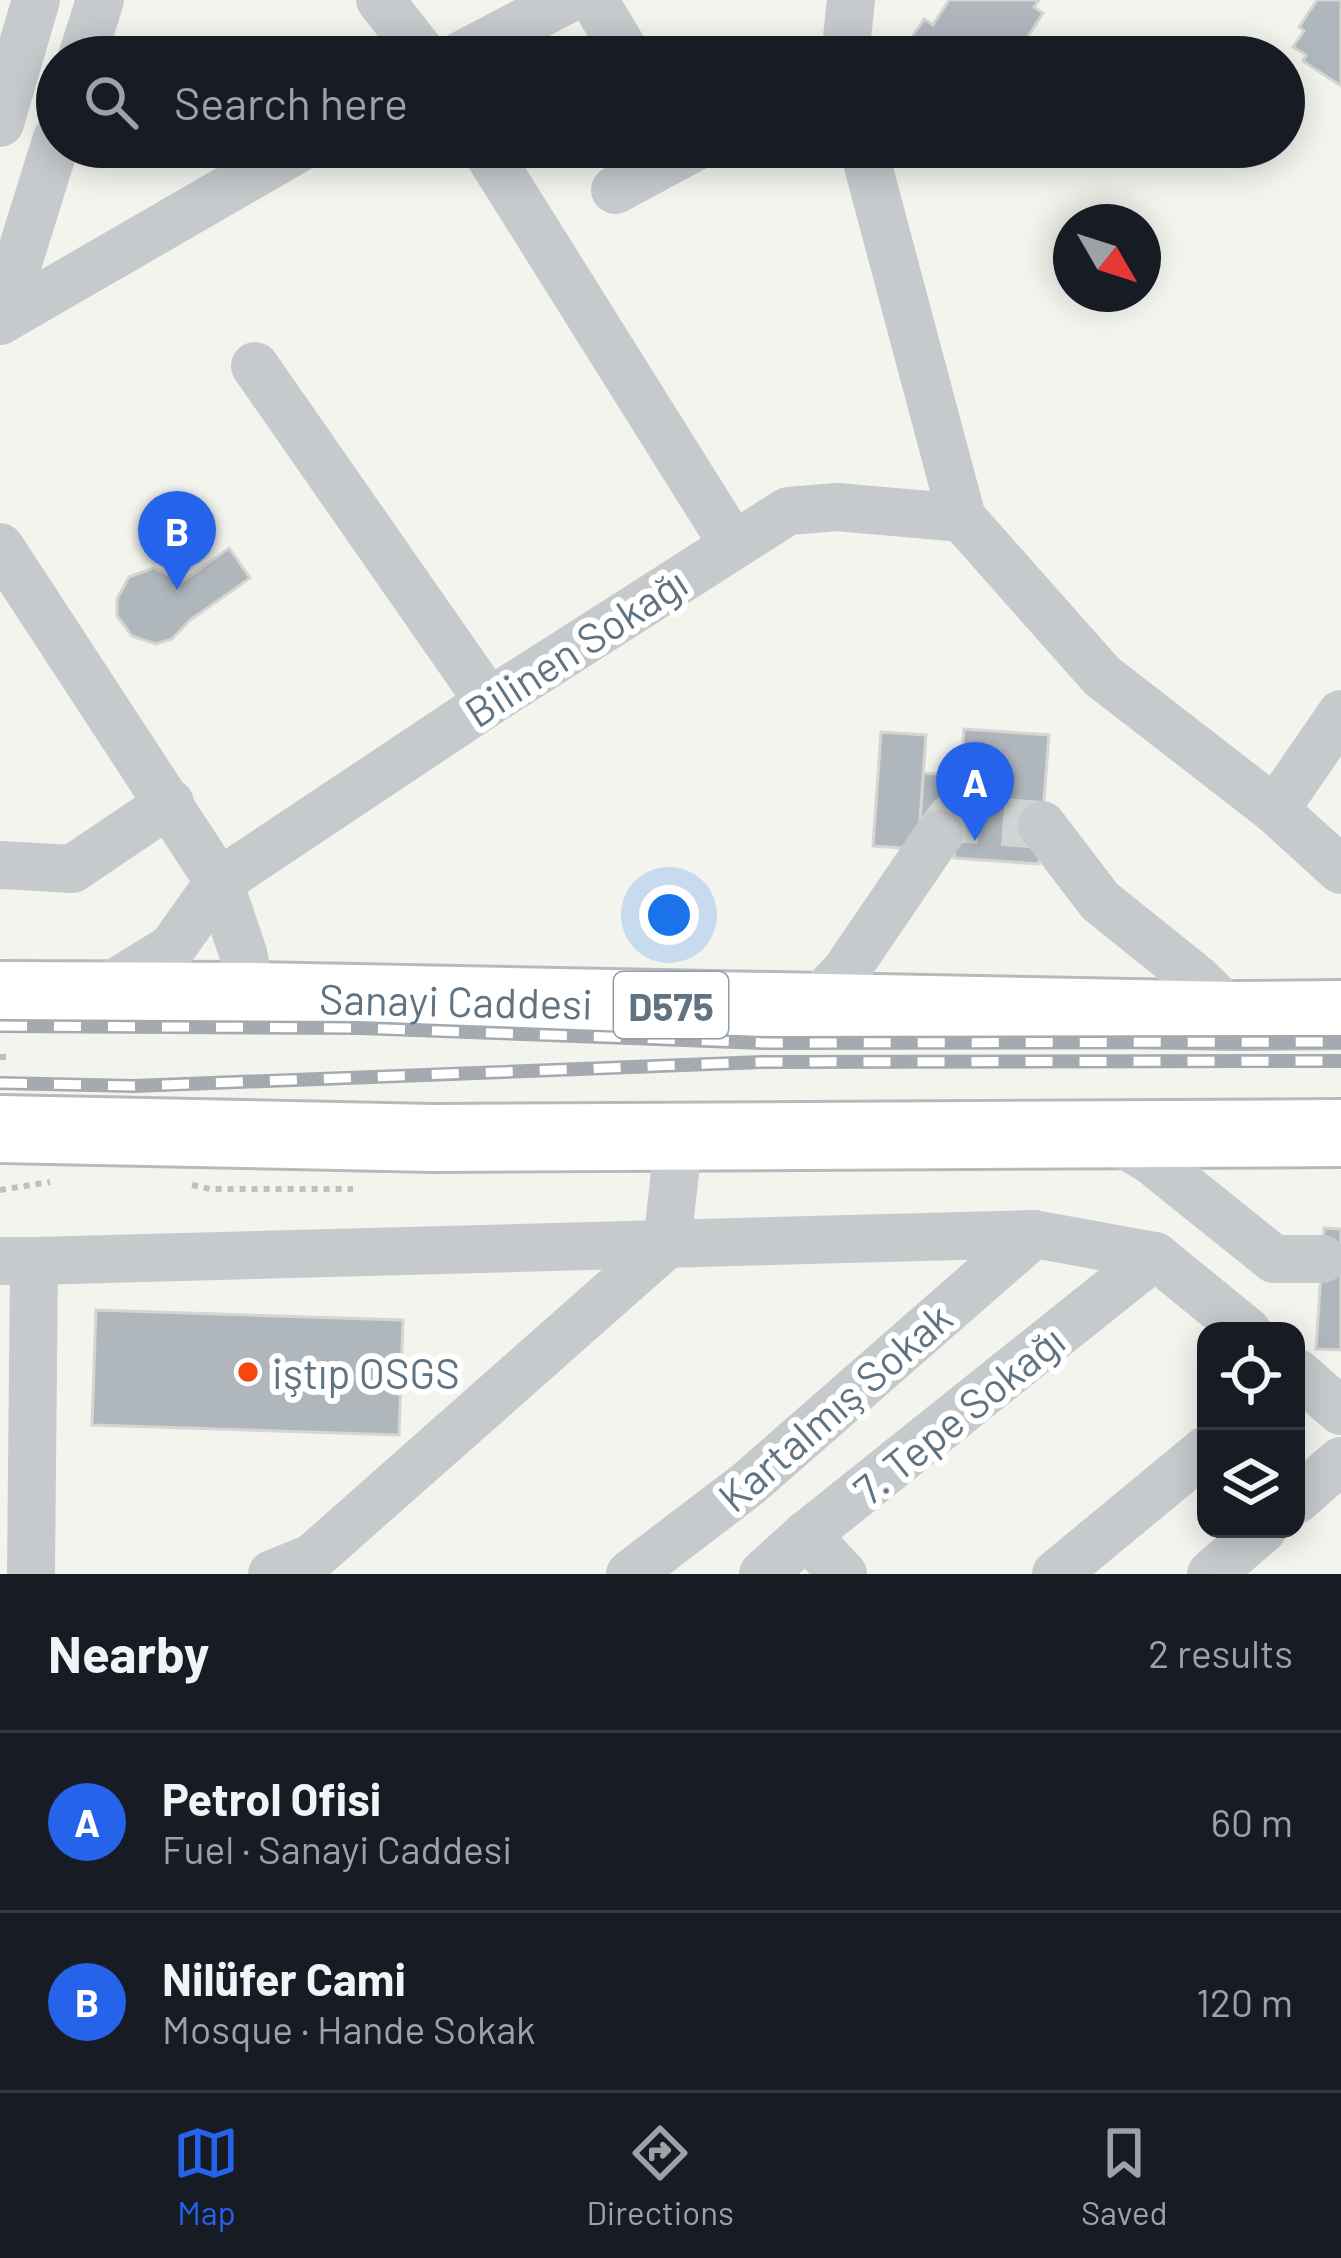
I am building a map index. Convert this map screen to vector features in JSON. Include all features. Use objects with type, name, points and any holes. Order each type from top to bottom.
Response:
[{"type":"highway","name":"Sanayi Caddesi","points":[[10,1026],[252,996],[1234,1016],[1341,1014]]},
{"type":"highway","points":[[0,1129],[434,1138],[1341,1133]]},
{"type":"street","points":[[0,124],[36,0]]},
{"type":"street","points":[[89,36],[100,0]]},
{"type":"street","points":[[380,0],[408,36]]},
{"type":"street","points":[[498,36],[566,0]]},
{"type":"street","points":[[594,0],[615,36]]},
{"type":"street","points":[[847,36],[851,0]]},
{"type":"street","points":[[0,321],[48,168]]},
{"type":"street","points":[[0,321],[265,168]]},
{"type":"street","points":[[497,168],[732,543]]},
{"type":"street","points":[[615,190],[654,168]]},
{"type":"street","points":[[869,168],[962,518],[1102,676],[1275,809],[1341,870]]},
{"type":"street","points":[[255,366],[489,701]]},
{"type":"street","name":"Bilinen Sokağı","points":[[219,882],[489,701],[788,511],[837,507],[962,518]]},
{"type":"street","points":[[0,547],[219,882],[252,996]]},
{"type":"street","points":[[1275,809],[1341,713]]},
{"type":"street","points":[[0,865],[72,869],[170,803]]},
{"type":"street","points":[[1042,825],[1100,902],[1234,1016]]},
{"type":"street","points":[[810,1008],[845,972],[939,834]]},
{"type":"street","points":[[10,1026],[106,988],[172,948],[219,882]]},
{"type":"street","points":[[1109,1135],[1152,1161],[1274,1259],[1322,1259]]},
{"type":"street","points":[[272,1574],[312,1558],[667,1244],[679,1137]]},
{"type":"street","points":[[31,1574],[17,1261],[1034,1234],[1155,1256],[1235,1322]]},
{"type":"street","name":"Kartalmış Sokak","points":[[630,1574],[748,1484],[1034,1234]]},
{"type":"street","name":"7. Tepe Sokağı","points":[[763,1574],[1155,1256]]},
{"type":"street","points":[[1305,1381],[1341,1411]]},
{"type":"street","points":[[1057,1574],[1197,1457]]},
{"type":"street","points":[[1305,1492],[1341,1461]]},
{"type":"street","points":[[806,1535],[843,1574]]},
{"type":"street","points":[[1211,1574],[1253,1538]]},
{"type":"building","points":[[949,0],[1039,0],[1034,7],[1043,13],[1028,36],[913,36],[924,19],[933,25]]},
{"type":"building","points":[[1317,0],[1341,0],[1341,86],[1305,62],[1305,36],[1301,36],[1304,31],[1299,27]]},
{"type":"building","points":[[229,548],[250,578],[189,621],[172,639],[156,644],[132,636],[117,616],[117,599],[129,577],[153,568],[183,581]]},
{"type":"building","points":[[964,729],[1049,735],[1039,864],[954,858],[956,835],[919,832],[923,773],[960,776]]},
{"type":"building","points":[[881,732],[926,735],[918,849],[873,846]]},
{"type":"building","points":[[1324,1228],[1341,1229],[1341,1350],[1316,1349]]},
{"type":"building","name":"iştıp OSGS","points":[[96,1310],[403,1320],[399,1435],[92,1425]]},
{"type":"tunnel","points":[[939,834],[951,818],[1042,825]]},
{"type":"railway","points":[[0,1026],[360,1028],[767,1043],[1341,1042]]},
{"type":"railway","points":[[0,1083],[134,1086],[762,1062],[1341,1061]]},
{"type":"place","name":"Nilüfer Cami","points":[[177,590]]},
{"type":"place","name":"Petrol Ofisi","points":[[975,841]]},
{"type":"place","name":"iştıp OSGS","points":[[248,1372]]}]
